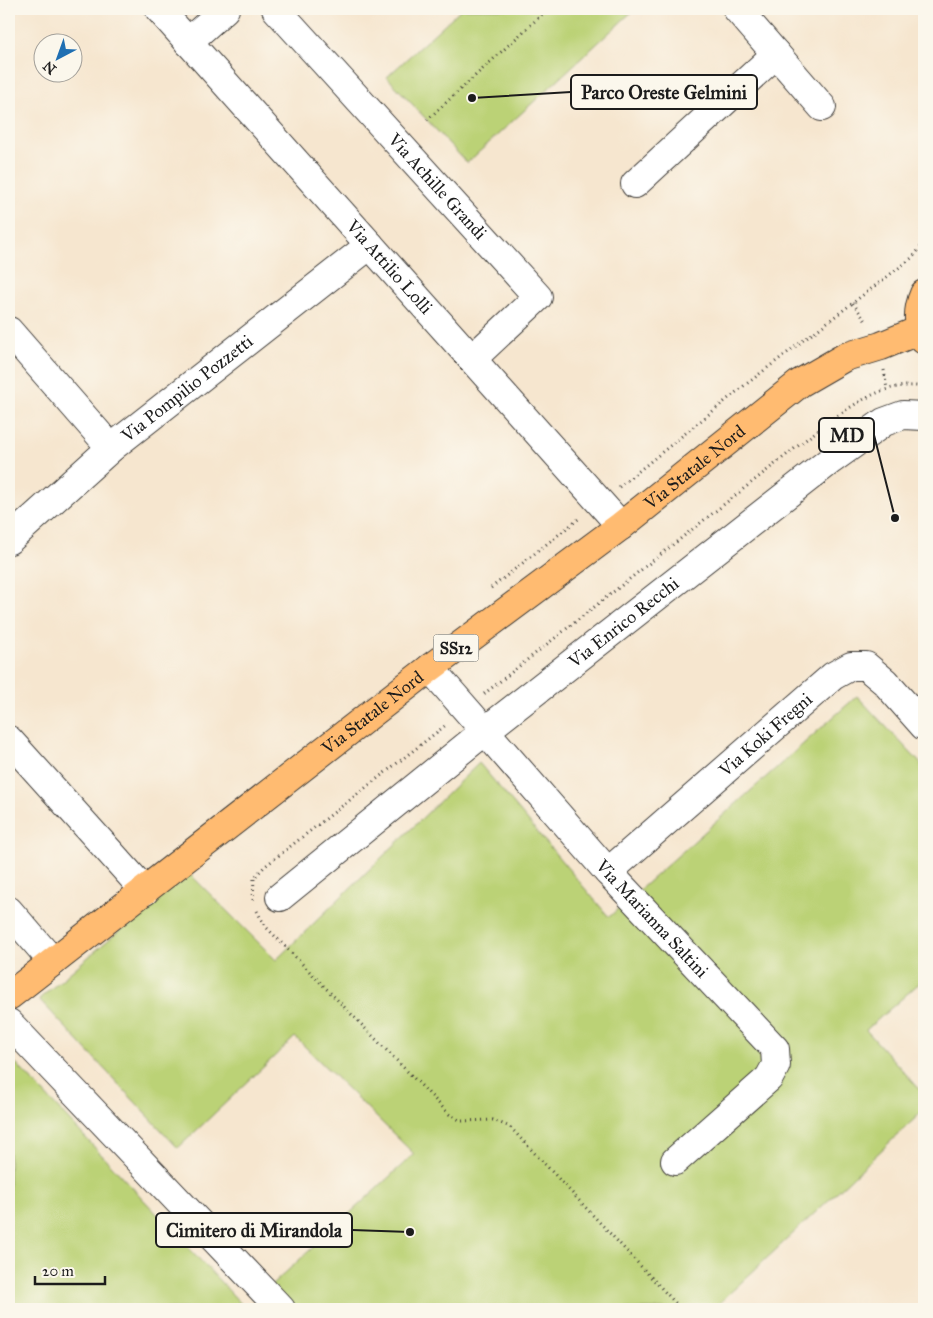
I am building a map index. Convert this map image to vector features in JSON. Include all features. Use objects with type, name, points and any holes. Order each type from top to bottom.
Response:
[{"type":"main road","name":"SS12","points":[[922,335],[918,316],[924,294]]},
{"type":"main road","name":"Via Statale Nord","points":[[9,996],[430,668],[621,526],[800,383],[845,357],[922,335]]},
{"type":"street","name":"Via Attilio Lolli","points":[[159,9],[621,526]]},
{"type":"street","points":[[188,42],[225,9]]},
{"type":"street","name":"Via Achille Grandi","points":[[276,9],[538,297],[472,359]]},
{"type":"street","points":[[737,9],[822,107]]},
{"type":"street","points":[[635,184],[776,54]]},
{"type":"street","name":"Via Pompilio Pozzetti","points":[[9,540],[111,448],[370,245]]},
{"type":"street","points":[[9,331],[111,448]]},
{"type":"street","name":"Via Enrico Recchi","points":[[280,897],[485,731],[831,460],[884,422],[903,415],[924,416]]},
{"type":"street","name":"Via Koki Fregni","points":[[608,872],[833,676],[851,666],[866,666],[885,682],[924,726]]},
{"type":"street","name":"Via Marianna Saltini","points":[[430,668],[608,872],[775,1049],[776,1065],[769,1078],[674,1160]]},
{"type":"street","points":[[9,740],[145,890]]},
{"type":"street","points":[[9,911],[53,962]]},
{"type":"street","points":[[9,1023],[281,1309]]},
{"type":"path","points":[[427,120],[548,9]]},
{"type":"path","points":[[853,303],[913,257],[924,243]]},
{"type":"path","points":[[254,902],[252,895],[254,878],[264,867],[832,419],[872,393],[911,385],[924,387]]},
{"type":"path","points":[[256,909],[265,926],[449,1114],[461,1121],[493,1120],[510,1127],[681,1309]]},
{"type":"green space","points":[[461,9],[635,9],[467,163],[387,77]]},
{"type":"green space","points":[[857,696],[924,767],[924,979],[866,1030],[924,1094],[924,1110],[713,1309],[246,1309],[414,1154],[295,1037],[178,1148],[39,999],[188,872],[276,960],[479,763],[609,917]]},
{"type":"green space","points":[[9,1056],[246,1309],[9,1309]]},
{"type":"place","name":"Parco Oreste Gelmini","points":[[472,98]]},
{"type":"place","name":"MD","points":[[895,518]]},
{"type":"place","name":"Cimitero di Mirandola","points":[[410,1232]]}]
